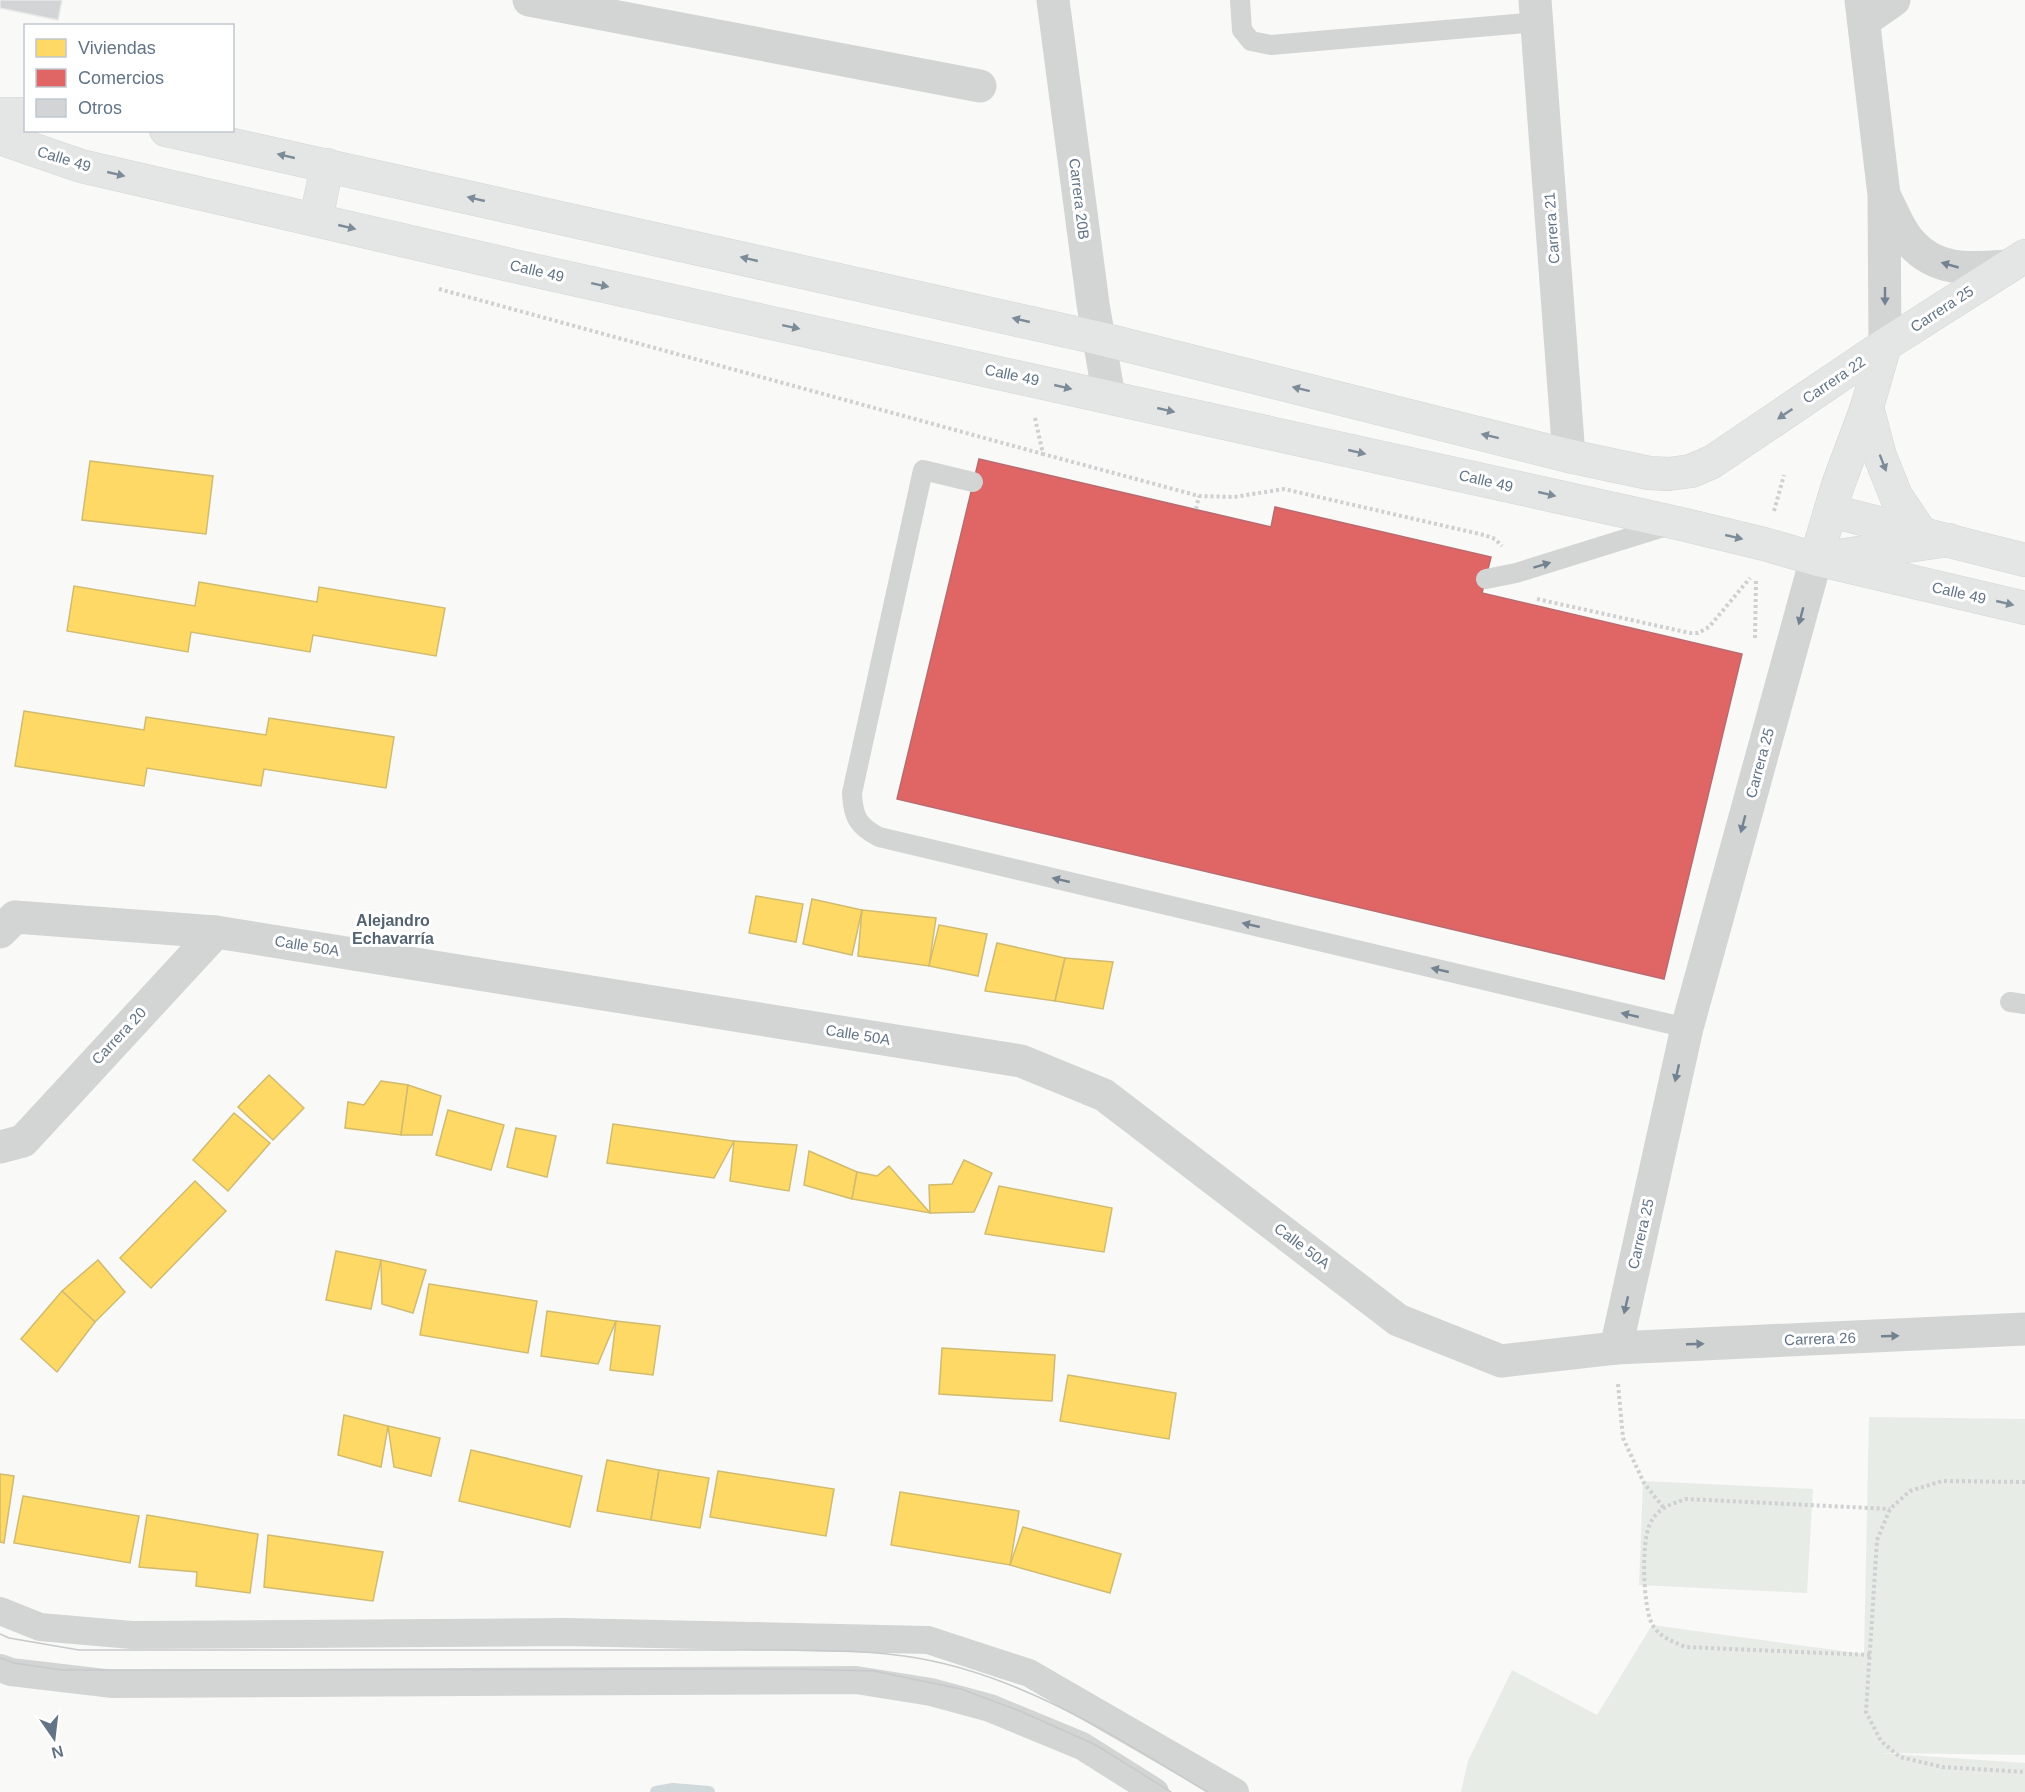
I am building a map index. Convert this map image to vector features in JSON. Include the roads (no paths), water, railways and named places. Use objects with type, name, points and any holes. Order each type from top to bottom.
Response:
[{"type":"main road","name":"Calle 49","points":[[7,130],[81,166],[523,268],[1677,523],[1816,559],[2025,608]]},
{"type":"main road","points":[[175,132],[1098,338],[1569,456]]},
{"type":"main road","points":[[316,220],[327,165]]},
{"type":"main road","name":"Carrera 25","points":[[1816,559],[1867,407],[1885,345],[2017,261]]},
{"type":"main road","name":"Carrera 22","points":[[1569,456],[1649,473],[1669,474],[1691,471],[1712,462],[1885,345]]},
{"type":"main road","points":[[1867,407],[1880,456],[1896,496],[1935,537]]},
{"type":"main road","points":[[1831,511],[2025,560]]},
{"type":"main road","points":[[1816,559],[1935,537]]},
{"type":"street","points":[[529,0],[980,86]]},
{"type":"street","name":"Carrera 20B","points":[[1053,0],[1098,338],[1109,397]]},
{"type":"street","points":[[1885,345],[1884,195],[1863,11],[1894,0]]},
{"type":"street","name":"Carrera 21","points":[[1536,11],[1569,456]]},
{"type":"street","points":[[1884,195],[1911,243],[1926,256],[1946,265],[1964,269],[2017,261]]},
{"type":"street","name":"Carrera 25","points":[[1616,1348],[1687,1028],[1816,559]]},
{"type":"street","name":"Calle 50A","points":[[8,925],[216,932],[1021,1061],[1104,1095],[1398,1320],[1501,1360],[1616,1348]]},
{"type":"street","name":"Carrera 20","points":[[12,1144],[216,932]]},
{"type":"street","name":"Carrera 26","points":[[1616,1348],[2025,1329]]},
{"type":"street","points":[[0,1611],[40,1627],[132,1635],[566,1632],[928,1640],[1029,1673],[1144,1737],[1235,1792]]},
{"type":"street","points":[[0,1668],[11,1672],[113,1684],[856,1680],[931,1692],[990,1708],[1082,1746],[1155,1792]]},
{"type":"lane","points":[[1240,0],[1242,30],[1251,41],[1271,45],[1536,11]]},
{"type":"lane","points":[[973,482],[923,470],[852,793],[852,808],[858,821],[867,831],[879,837],[1687,1028]]},
{"type":"lane","points":[[1486,579],[1516,573],[1677,523]]},
{"type":"waterway","points":[[656,1792],[673,1789],[709,1792]]},
{"type":"tram line","points":[[0,1634],[9,1638],[79,1650],[786,1650],[889,1654],[945,1664],[1024,1691],[1099,1728],[1207,1792]]},
{"type":"tram line","points":[[0,1658],[14,1663],[62,1670],[798,1669],[874,1671],[961,1689],[1020,1711],[1096,1745],[1171,1792]]},
{"type":"district","name":"Alejandro Echavarría","points":[[393,929]]}]
